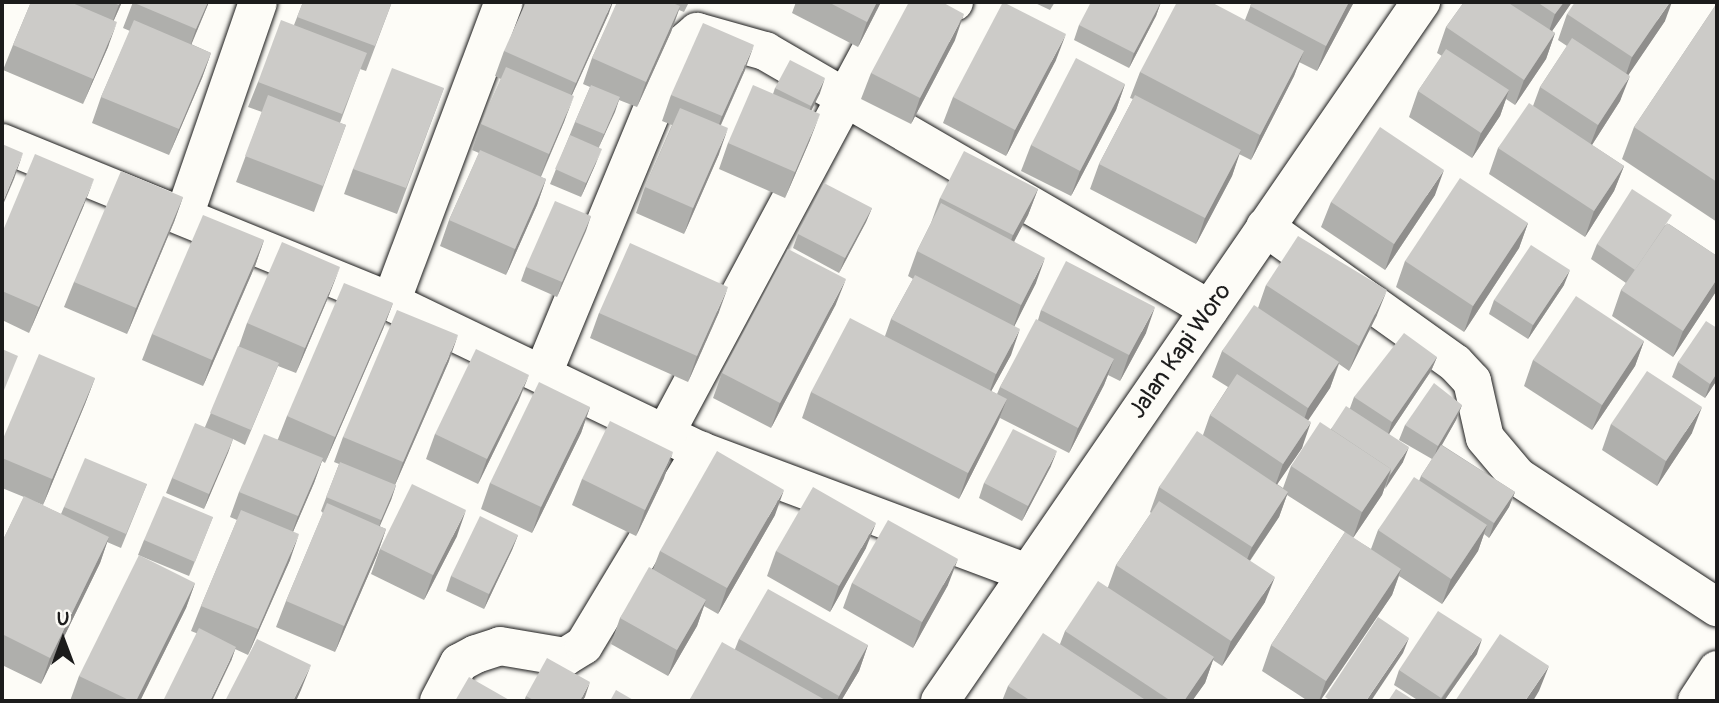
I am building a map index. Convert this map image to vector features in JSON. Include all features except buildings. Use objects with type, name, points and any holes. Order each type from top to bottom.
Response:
[{"type":"street","points":[[184,216],[258,2]]},
{"type":"street","points":[[391,302],[503,2]]},
{"type":"street","points":[[666,432],[897,2]]},
{"type":"street","points":[[939,2],[954,2]]},
{"type":"street","name":"Jalan Kapi Woro","points":[[940,701],[1421,2]]},
{"type":"street","points":[[544,371],[685,40],[697,32],[718,35],[765,51],[1209,309]]},
{"type":"street","points":[[2,143],[391,302],[544,371],[701,450],[1027,573]]},
{"type":"street","points":[[1265,227],[1455,363],[1472,381],[1485,438],[1518,477],[1717,607]]},
{"type":"street","points":[[439,701],[459,663],[476,654],[500,646],[565,657],[584,645],[701,450]]},
{"type":"street","points":[[1697,701],[1717,670]]}]
